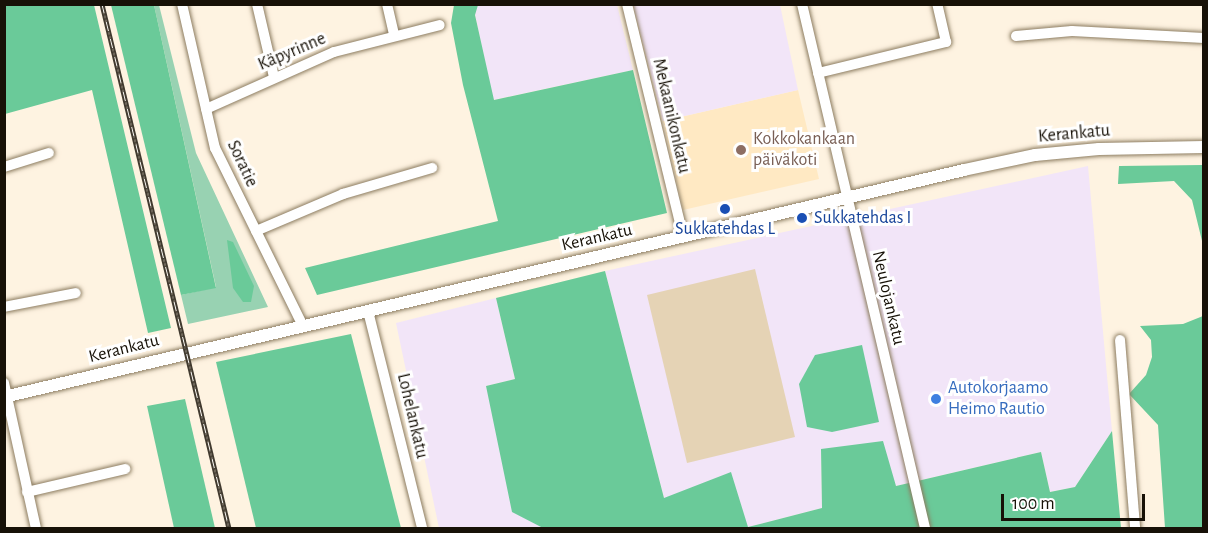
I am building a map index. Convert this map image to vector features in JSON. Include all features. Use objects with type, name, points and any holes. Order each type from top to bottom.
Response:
[{"type":"street","name":"Soratie","points":[[182,4],[215,148],[303,326]]},
{"type":"street","points":[[257,4],[274,77]]},
{"type":"street","points":[[387,4],[394,35]]},
{"type":"street","name":"Mekaanikonkatu","points":[[627,4],[683,236]]},
{"type":"street","name":"Neulojankatu","points":[[802,4],[925,528]]},
{"type":"street","points":[[818,73],[946,42],[937,4]]},
{"type":"street","name":"Käpyrinne","points":[[206,109],[334,52],[440,25]]},
{"type":"street","points":[[1016,36],[1072,32],[1203,38]]},
{"type":"street","name":"Kerankatu","points":[[6,397],[847,197],[1035,155],[1203,147]]},
{"type":"street","points":[[4,167],[49,153]]},
{"type":"street","points":[[256,231],[343,194],[432,168]]},
{"type":"street","points":[[4,307],[76,293]]},
{"type":"street","name":"Lohelankatu","points":[[369,311],[422,528]]},
{"type":"street","points":[[1120,340],[1135,528]]},
{"type":"street","points":[[4,383],[36,528]]},
{"type":"street","points":[[27,492],[125,469]]},
{"type":"shaded area","points":[[478,5],[617,5],[633,70],[493,100],[475,14]]},
{"type":"shaded area","points":[[633,5],[780,5],[798,90],[663,121]]},
{"type":"shaded area","name":"Kokkokankaan päiväkoti","points":[[798,90],[819,179],[683,210],[663,121]]},
{"type":"shaded area","points":[[1088,166],[1112,431],[1075,487],[1050,492],[1041,452],[896,486],[821,449],[822,508],[748,527],[664,498],[605,271]]},
{"type":"shaded area","points":[[496,298],[515,379],[486,386],[534,520],[543,528],[439,528],[396,323]]},
{"type":"green space","points":[[5,4],[94,5],[171,328],[148,333],[92,90],[5,114]]},
{"type":"green space","points":[[111,5],[154,5],[216,288],[181,295]]},
{"type":"green space","points":[[154,5],[159,5],[196,153],[268,307],[188,324],[181,295],[216,287]]},
{"type":"green space","points":[[454,5],[478,5],[475,15],[494,100],[633,70],[667,213],[317,295],[305,268],[498,221],[463,85],[451,23]]},
{"type":"green space","points":[[1203,165],[1203,245],[1192,200],[1174,181],[1118,184],[1119,166]]},
{"type":"green space","points":[[227,240],[233,242],[254,286],[251,302],[243,302],[233,288]]},
{"type":"green space","points":[[605,271],[664,498],[731,472],[748,527],[822,508],[821,449],[883,441],[896,486],[1041,452],[1050,492],[1075,487],[1112,431],[1121,528],[543,528],[512,512],[486,386],[515,379],[496,298]]},
{"type":"green space","points":[[1203,316],[1203,528],[1165,528],[1158,425],[1129,394],[1146,375],[1152,357],[1151,340],[1140,326],[1183,324]]},
{"type":"green space","points":[[351,334],[401,528],[256,528],[216,362]]},
{"type":"green space","points":[[862,345],[879,422],[832,432],[807,427],[799,384],[815,355]]},
{"type":"green space","points":[[185,399],[215,528],[174,528],[147,406]]},
{"type":"building","points":[[755,269],[795,437],[687,463],[647,295]]},
{"type":"railway","points":[[102,4],[229,528]]},
{"type":"place","name":"Kokkokankaan päiväkoti","points":[[741,150]]},
{"type":"place","name":"Sukkatehdas L","points":[[725,209]]},
{"type":"place","name":"Sukkatehdas I","points":[[802,218]]},
{"type":"place","name":"Autokorjaamo Heimo Rautio","points":[[936,399]]}]
